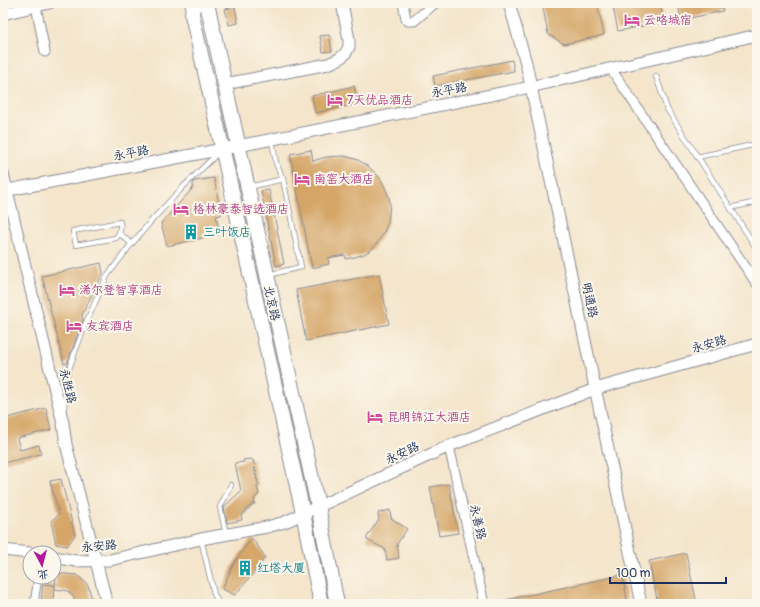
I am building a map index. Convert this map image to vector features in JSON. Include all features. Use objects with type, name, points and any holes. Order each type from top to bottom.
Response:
[{"type":"main road","name":"北京路","points":[[199,5],[225,84],[237,145],[318,506],[337,604]]},
{"type":"main road","name":"北京路","points":[[199,5],[223,149],[303,513],[321,604]]},
{"type":"street","points":[[3,14],[49,3]]},
{"type":"street","points":[[225,84],[328,64],[339,59],[345,54],[349,47],[342,3]]},
{"type":"street","points":[[403,3],[406,19],[408,21],[414,21],[435,3]]},
{"type":"street","name":"明通路","points":[[509,3],[526,62],[641,604]]},
{"type":"street","points":[[36,6],[45,52]]},
{"type":"street","name":"永平路","points":[[5,191],[223,149],[531,86],[757,35]]},
{"type":"street","points":[[611,69],[757,284]]},
{"type":"street","name":"永胜路","points":[[3,174],[5,191],[63,422],[66,444],[107,604]]},
{"type":"street","name":"永安路","points":[[62,558],[76,561],[110,560],[201,539],[267,527],[285,522],[449,446],[595,389],[757,344]]},
{"type":"street","name":"永善路","points":[[449,446],[484,604]]},
{"type":"street","points":[[3,550],[22,552]]},
{"type":"street","points":[[34,604],[37,585]]},
{"type":"lane","points":[[656,76],[667,109],[757,249]]},
{"type":"lane","points":[[266,275],[301,268],[283,179],[276,163],[272,138]]},
{"type":"lane","points":[[697,157],[757,144]]},
{"type":"lane","points":[[63,422],[67,374],[85,325],[108,276],[153,219],[184,186],[223,149]]},
{"type":"lane","points":[[247,187],[283,179]]},
{"type":"lane","points":[[731,209],[757,202]]},
{"type":"lane","points":[[120,222],[119,233],[116,238],[76,245],[73,231],[120,222]]},
{"type":"lane","points":[[119,233],[132,244]]},
{"type":"lane","points":[[226,534],[220,507],[231,485]]},
{"type":"lane","points":[[201,539],[214,594],[219,604]]},
{"type":"building","points":[[542,3],[597,3],[604,35],[564,44],[548,34]]},
{"type":"building","points":[[612,3],[660,3],[664,22],[618,31]]},
{"type":"building","points":[[678,3],[721,3],[723,11],[681,20]]},
{"type":"building","points":[[235,7],[238,23],[229,25],[225,9]]},
{"type":"building","points":[[329,35],[332,51],[323,52],[320,36]]},
{"type":"building","points":[[512,60],[514,71],[435,86],[433,76]]},
{"type":"building","name":"7天优品酒店","points":[[354,86],[358,104],[315,113],[312,96]]},
{"type":"building","points":[[311,150],[313,161],[326,157],[344,156],[358,160],[368,166],[380,178],[389,197],[390,204],[388,222],[384,232],[371,250],[364,254],[346,259],[345,255],[328,258],[329,264],[312,268],[290,154]]},
{"type":"building","points":[[214,178],[221,215],[216,216],[220,234],[167,246],[161,223],[193,188],[194,181]]},
{"type":"building","points":[[269,190],[284,264],[276,266],[261,191]]},
{"type":"building","points":[[101,263],[103,273],[82,315],[83,320],[67,363],[64,364],[42,276]]},
{"type":"building","points":[[379,274],[389,324],[306,341],[296,290]]},
{"type":"building","points":[[46,408],[51,430],[17,438],[20,450],[39,445],[41,454],[3,463],[3,419]]},
{"type":"building","points":[[251,459],[254,461],[254,468],[256,469],[254,471],[257,472],[255,475],[257,476],[256,479],[258,480],[257,482],[259,484],[257,487],[259,494],[254,499],[255,504],[252,504],[249,509],[246,509],[244,514],[241,515],[242,520],[227,523],[224,507],[241,491],[235,463],[244,462],[243,460]]},
{"type":"building","points":[[61,479],[75,535],[67,546],[56,544],[51,521],[59,514],[50,481]]},
{"type":"building","points":[[449,484],[458,533],[439,536],[430,487]]},
{"type":"building","points":[[390,510],[391,518],[407,529],[397,544],[399,558],[387,560],[385,549],[367,540],[367,537],[379,519],[378,513]]},
{"type":"building","name":"红塔大厦","points":[[252,538],[265,557],[235,595],[222,589],[233,565]]},
{"type":"building","points":[[686,553],[697,604],[658,604],[649,561]]},
{"type":"building","points":[[62,574],[77,575],[88,585],[93,604],[77,604],[75,599],[68,591],[55,589],[55,585],[62,585]]},
{"type":"building","points":[[622,575],[628,604],[501,604],[501,601]]},
{"type":"building","points":[[43,585],[54,585],[53,604],[41,604]]},
{"type":"place","name":"云咯城宿","points":[[632,20]]},
{"type":"place","name":"7天优品酒店","points":[[335,100]]},
{"type":"place","name":"南窑大酒店","points":[[302,179]]},
{"type":"place","name":"格林豪泰智选酒店","points":[[181,209]]},
{"type":"place","name":"三叶饭店","points":[[191,232]]},
{"type":"place","name":"浠尔登智享酒店","points":[[67,290]]},
{"type":"place","name":"友宾酒店","points":[[74,326]]},
{"type":"place","name":"昆明锦江大酒店","points":[[375,417]]},
{"type":"place","name":"红塔大厦","points":[[245,568]]}]
